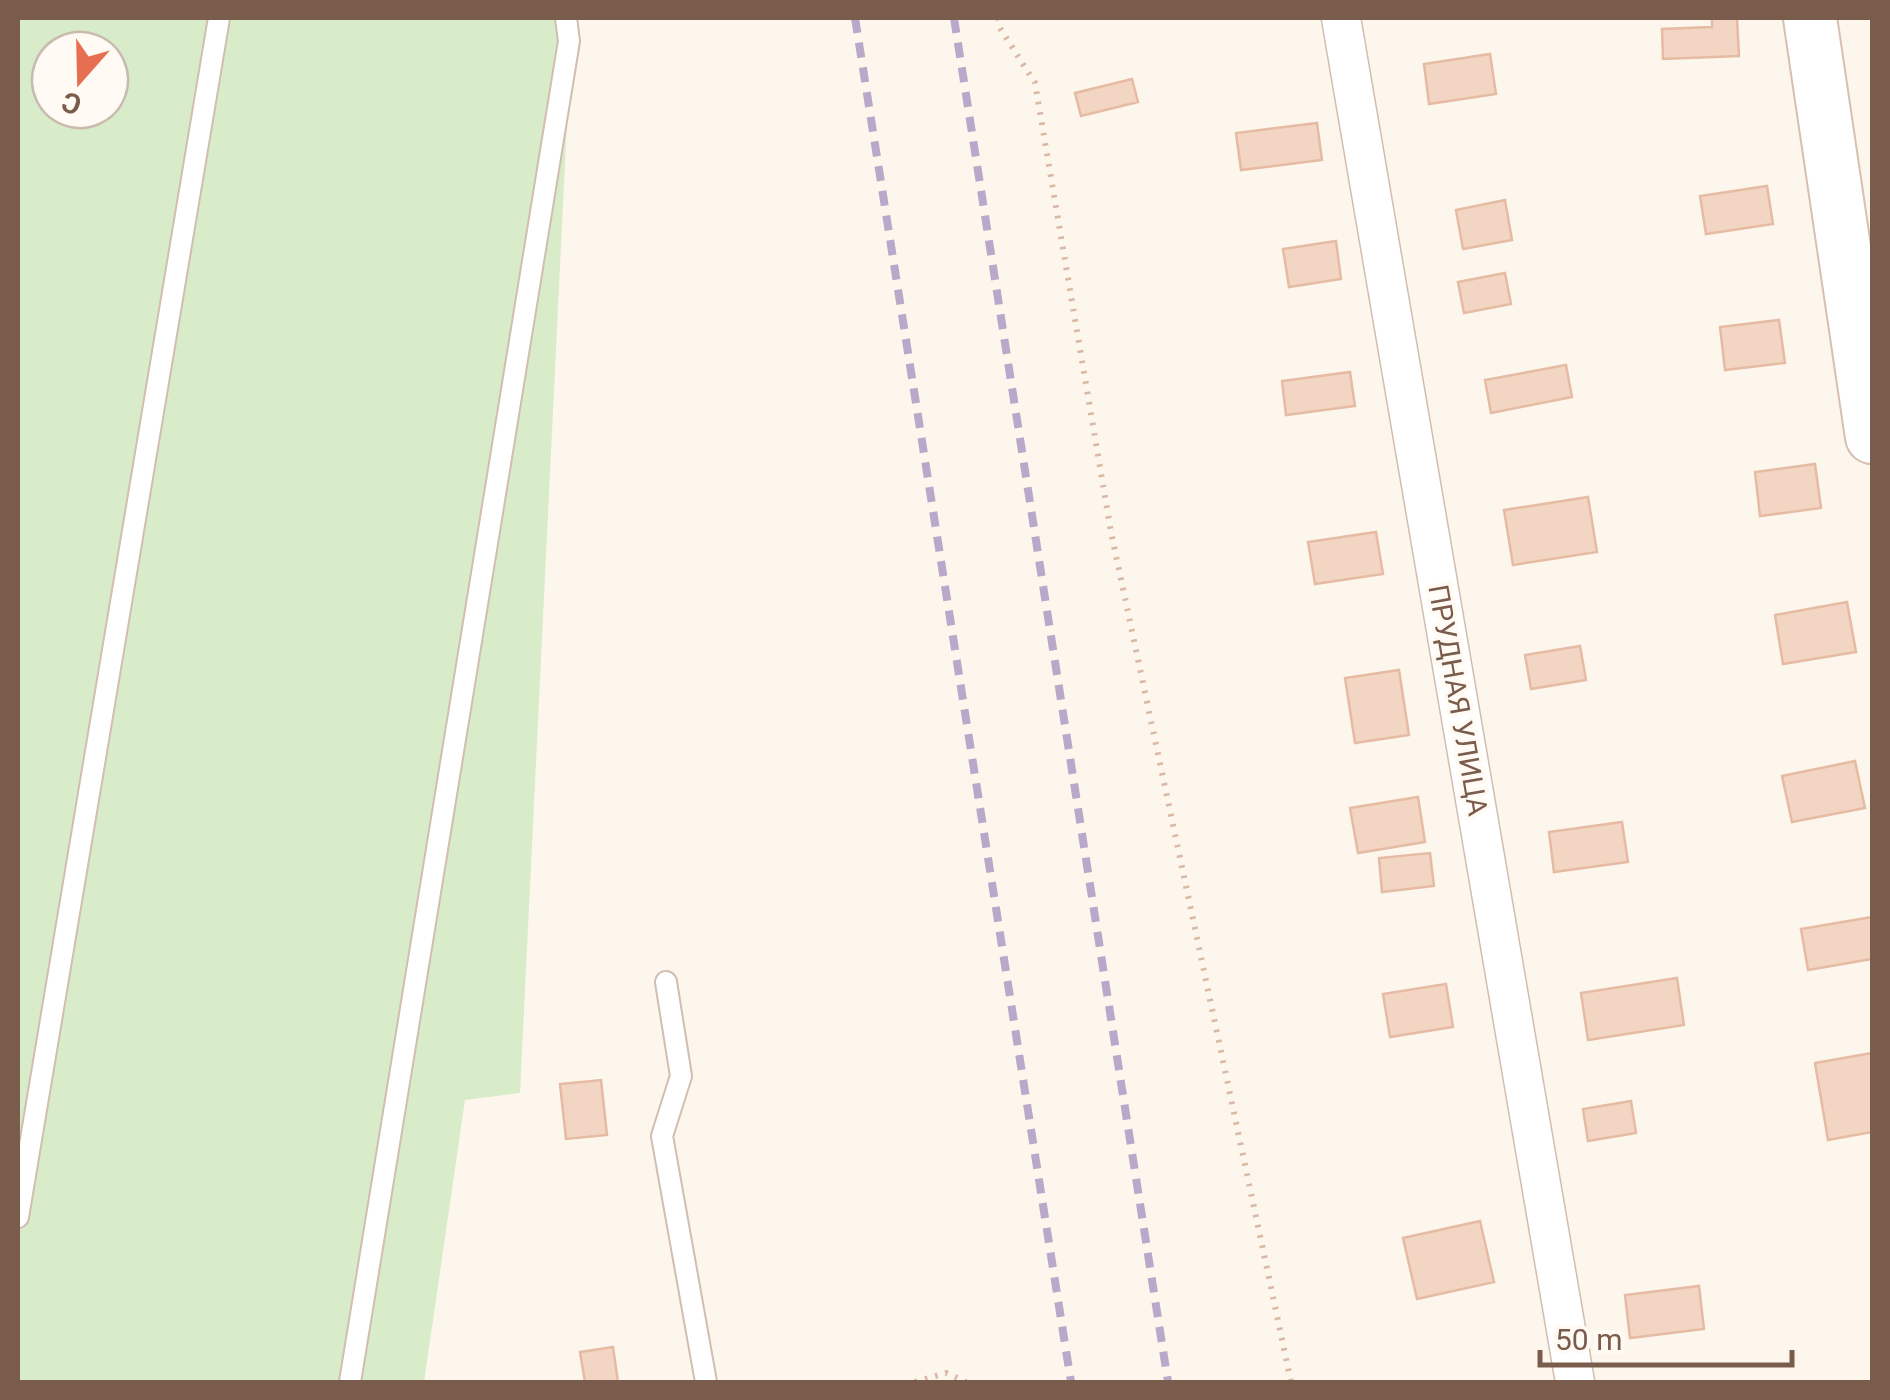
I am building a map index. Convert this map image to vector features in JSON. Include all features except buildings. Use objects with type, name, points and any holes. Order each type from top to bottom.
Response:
[{"type":"main road","points":[[1810,18],[1872,437]]},
{"type":"street","name":"ПРУДНАЯ УЛИЦА","points":[[1340,18],[1575,1382]]},
{"type":"lane","points":[[18,1217],[218,18]]},
{"type":"lane","points":[[350,1382],[568,41],[566,18]]},
{"type":"lane","points":[[666,982],[681,1076],[662,1136],[706,1382]]},
{"type":"path","points":[[998,18],[1000,28],[1036,84],[1110,532],[1291,1382]]},
{"type":"path","points":[[915,1382],[946,1373],[966,1382]]},
{"type":"green space","points":[[18,18],[572,18],[520,1093],[465,1100],[424,1382],[18,1382]]},
{"type":"railway","points":[[855,18],[1071,1382]]},
{"type":"railway","points":[[954,18],[1168,1382]]}]
